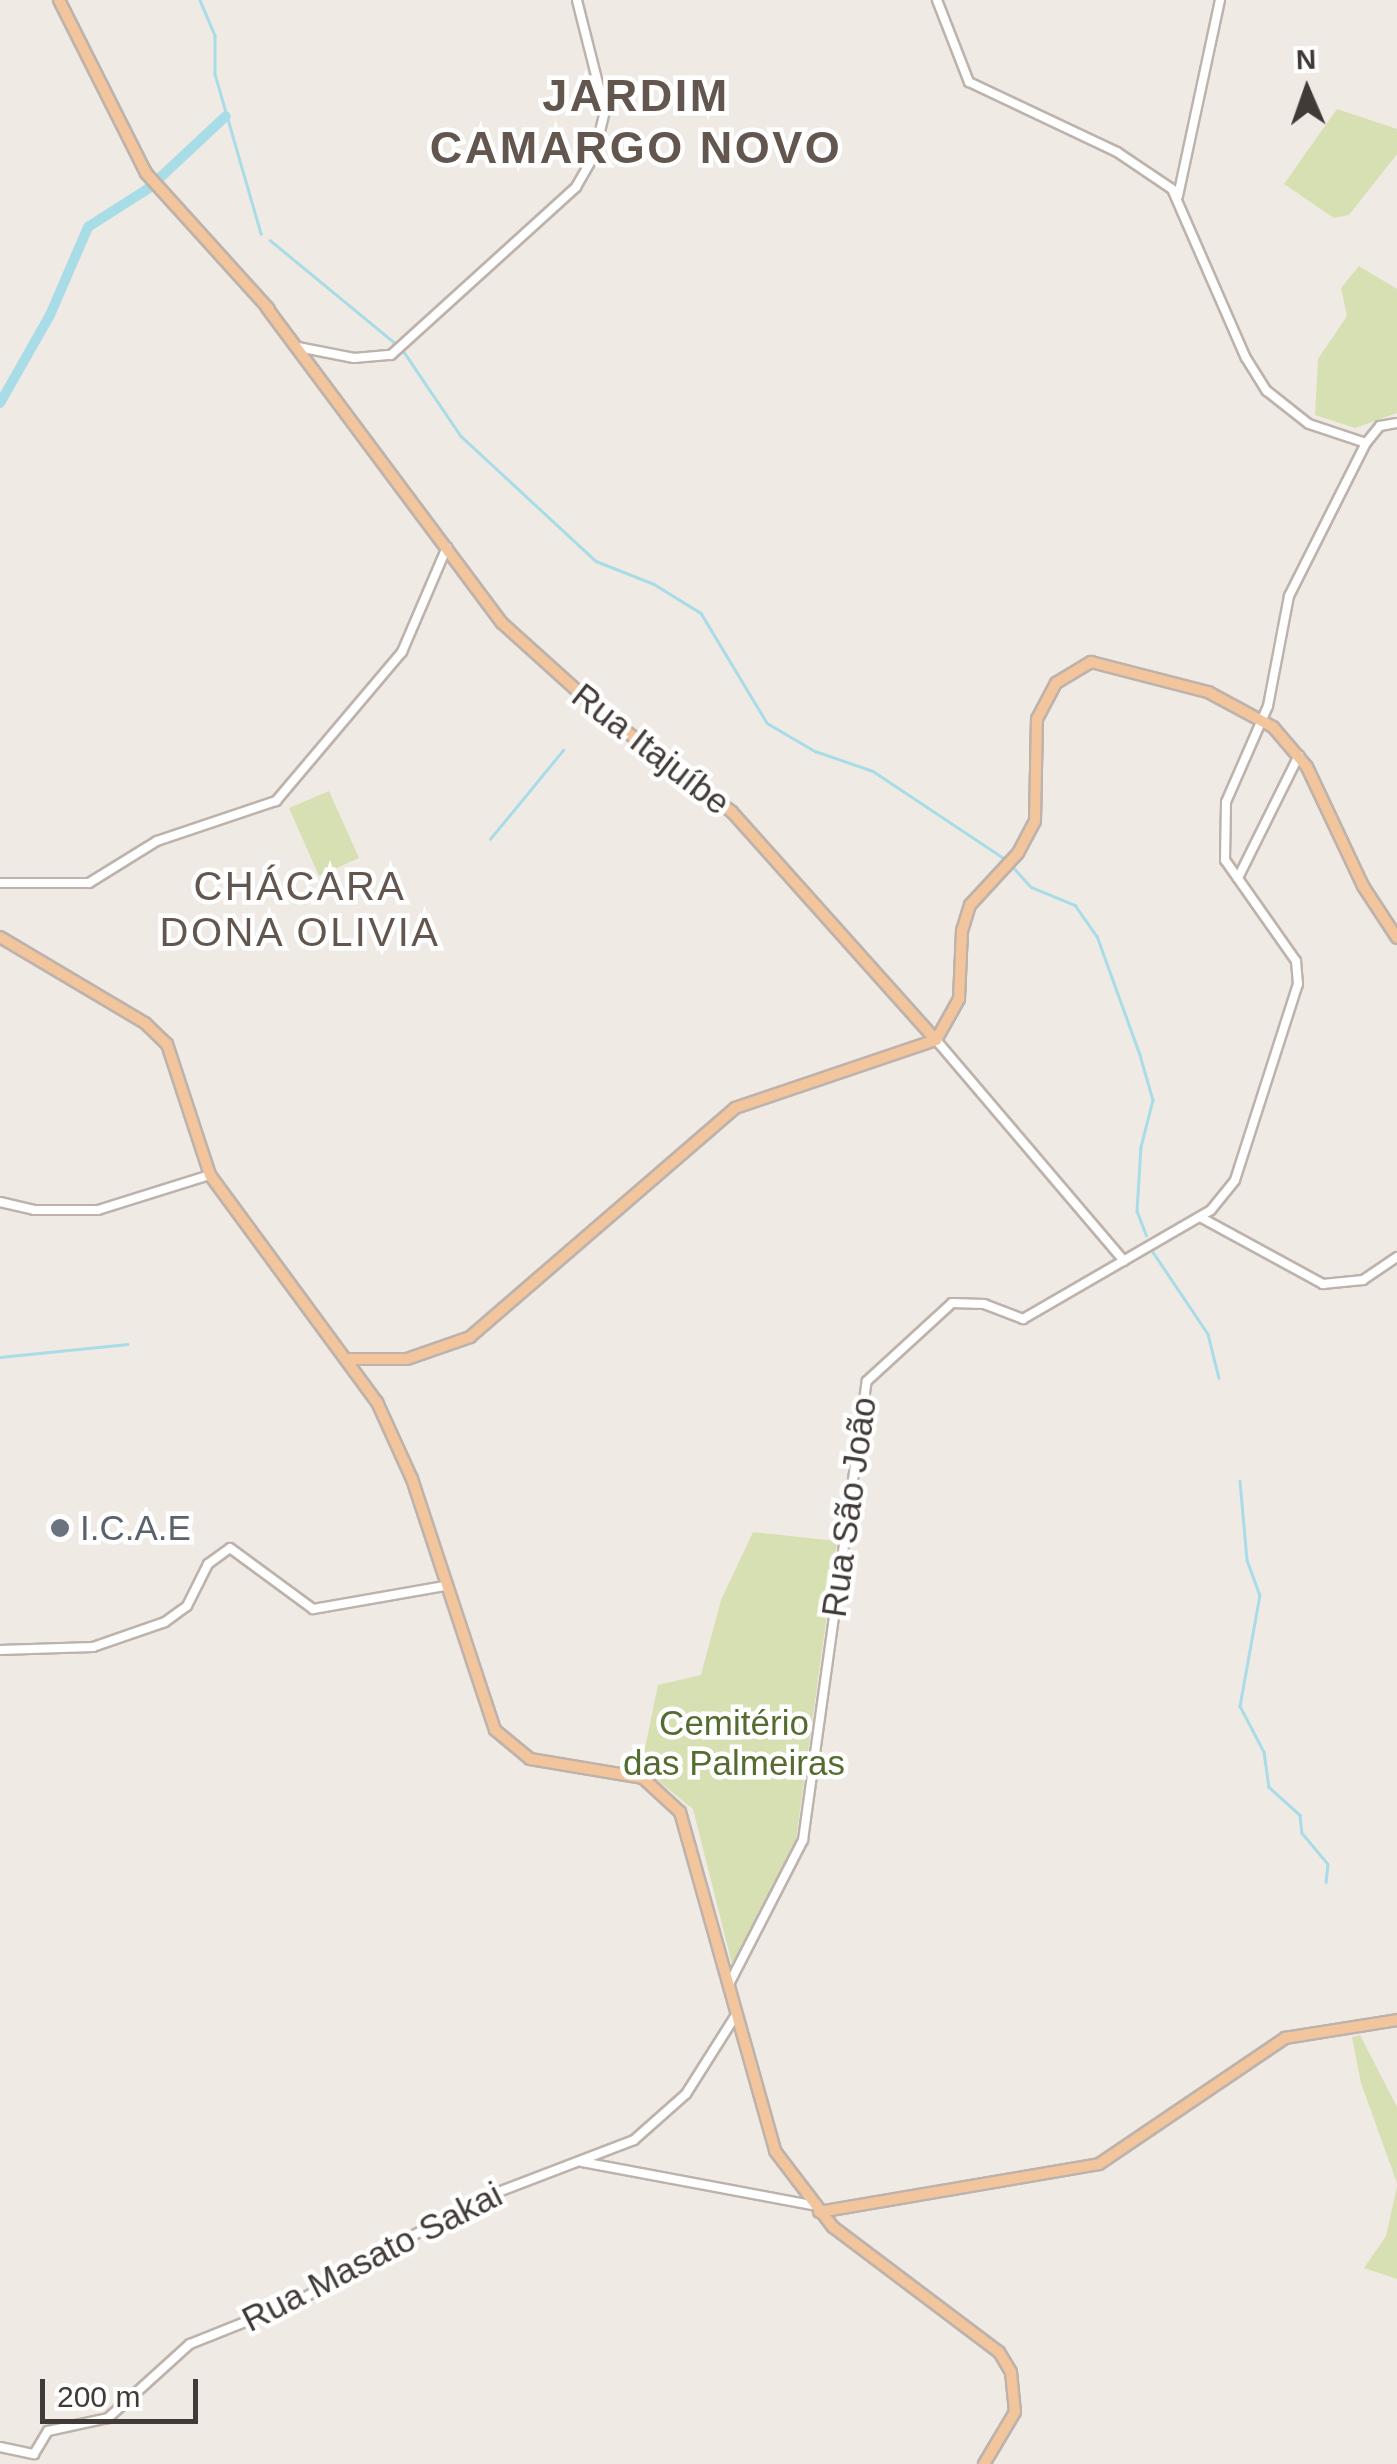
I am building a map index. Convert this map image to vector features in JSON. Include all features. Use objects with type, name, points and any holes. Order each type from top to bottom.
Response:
[{"type":"main road","name":"Rua Itajuíbe","points":[[59,0],[146,173],[294,342],[509,631],[756,834],[936,1040]]},
{"type":"main road","points":[[350,1359],[406,1359],[470,1337],[734,1108],[936,1040],[960,999],[964,919],[976,894],[1018,853],[1038,808],[1037,719],[1056,683],[1091,662],[1141,670],[1263,719],[1299,756],[1346,851],[1397,938]]},
{"type":"main road","points":[[0,937],[159,1035],[180,1069],[210,1175],[350,1359],[407,1466],[494,1730],[530,1759],[642,1778],[680,1812],[765,2128],[815,2209],[1007,2362],[1016,2407],[984,2464]]},
{"type":"main road","points":[[815,2209],[1109,2161],[1294,2034],[1397,2020]]},
{"type":"street","points":[[294,342],[322,353],[376,358],[403,347],[576,187],[594,156],[605,110],[577,0]]},
{"type":"street","points":[[937,0],[967,80],[1127,157],[1178,196],[1242,350],[1267,391],[1309,424],[1366,443]]},
{"type":"street","points":[[1178,196],[1186,140],[1220,0]]},
{"type":"street","points":[[294,342],[322,353]]},
{"type":"street","points":[[1263,719],[1289,596],[1366,443],[1380,426],[1397,422]]},
{"type":"street","points":[[0,883],[89,883],[157,842],[265,807],[286,792],[412,638],[448,547]]},
{"type":"street","name":"Rua São João","points":[[728,1984],[803,1840],[864,1387],[952,1304],[984,1304],[1023,1319],[1200,1217],[1235,1180],[1298,992],[1296,961],[1226,860],[1226,802],[1263,719]]},
{"type":"street","points":[[1238,878],[1299,756]]},
{"type":"street","name":"Rua Itajuíbe","points":[[936,1040],[1113,1253],[1124,1261]]},
{"type":"street","points":[[0,1202],[46,1211],[98,1210],[210,1175]]},
{"type":"street","points":[[1200,1217],[1323,1284],[1362,1280],[1397,1256]]},
{"type":"street","points":[[1113,1253],[1113,1266]]},
{"type":"street","points":[[0,1650],[100,1646],[165,1622],[193,1599],[208,1564],[225,1548],[242,1552],[281,1590],[313,1610],[446,1586]]},
{"type":"street","name":"Rua Masato Sakai","points":[[0,2447],[34,2454],[48,2431],[116,2413],[182,2348],[300,2300],[472,2202],[634,2140],[674,2108],[736,2015]]},
{"type":"street","points":[[578,2161],[815,2209]]},
{"type":"green space","points":[[1337,109],[1397,129],[1397,154],[1349,215],[1334,218],[1284,184]]},
{"type":"green space","points":[[1359,266],[1397,289],[1397,413],[1355,428],[1315,415],[1318,359],[1347,316],[1341,288]]},
{"type":"green space","points":[[329,791],[359,858],[319,876],[289,808]]},
{"type":"green space","name":"Cemitério das Palmeiras","points":[[753,1532],[837,1541],[795,1847],[732,1964],[693,1809],[641,1767],[658,1685],[701,1675],[721,1600]]},
{"type":"green space","points":[[1360,2035],[1397,2107],[1397,2183],[1361,2083],[1352,2037]]},
{"type":"green space","points":[[1397,2186],[1397,2279],[1364,2268],[1386,2236]]},
{"type":"waterway","points":[[200,0],[215,35],[215,74],[261,233]]},
{"type":"waterway","points":[[0,403],[50,315],[88,227],[149,188],[226,116]]},
{"type":"waterway","points":[[270,240],[396,344]]},
{"type":"waterway","points":[[402,349],[461,436],[596,561],[654,584],[701,613],[767,723],[815,751],[873,771],[1008,861]]},
{"type":"waterway","points":[[490,839],[563,750]]},
{"type":"waterway","points":[[1013,867],[1031,887],[1075,905],[1097,936],[1153,1100],[1141,1147],[1137,1211],[1146,1235]]},
{"type":"waterway","points":[[1153,1252],[1208,1334],[1219,1378]]},
{"type":"waterway","points":[[0,1357],[127,1344]]},
{"type":"waterway","points":[[1240,1481],[1247,1560],[1260,1595],[1240,1706],[1264,1752],[1269,1787],[1300,1815],[1302,1833],[1328,1864],[1326,1882]]},
{"type":"place","name":"I.C.A.E","points":[[60,1528]]},
{"type":"district","name":"JARDIM CAMARGO NOVO","points":[[636,122]]},
{"type":"district","name":"CHÁCARA DONA OLIVIA","points":[[300,909]]}]
